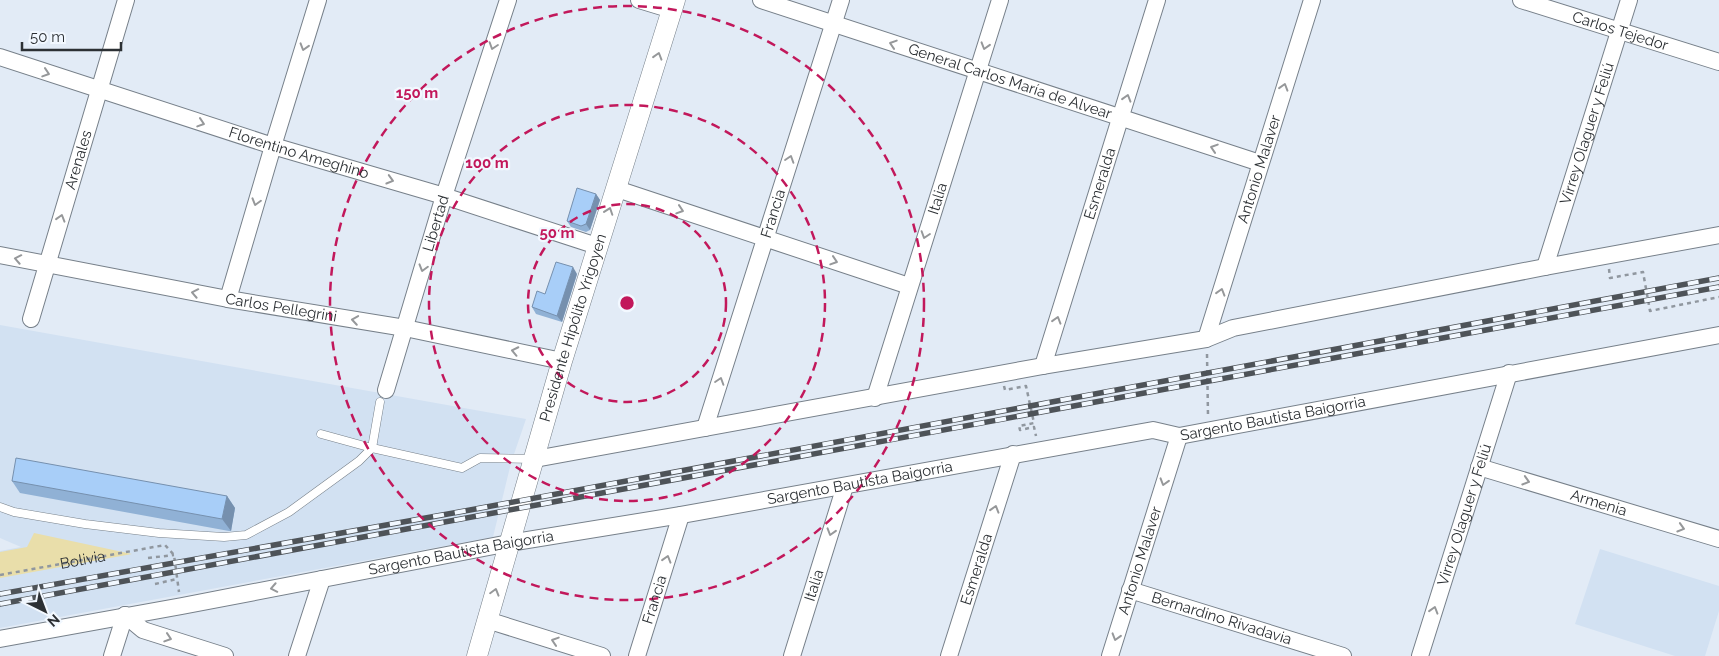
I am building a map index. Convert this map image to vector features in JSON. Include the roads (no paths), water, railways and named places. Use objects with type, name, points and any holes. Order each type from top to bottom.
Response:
[{"type":"street","name":"Arenales","points":[[31,319],[126,0]]},
{"type":"street","points":[[228,299],[318,0]]},
{"type":"street","name":"Libertad","points":[[383,396],[444,196],[508,0]]},
{"type":"street","points":[[639,0],[674,5]]},
{"type":"street","name":"General Carlos María de Alvear","points":[[761,0],[1260,163]]},
{"type":"street","name":"Francia","points":[[706,428],[841,0]]},
{"type":"street","name":"Italia","points":[[874,398],[1000,0]]},
{"type":"street","name":"Esmeralda","points":[[1042,366],[1157,0]]},
{"type":"street","name":"Antonio Malaver","points":[[1206,338],[1312,0]]},
{"type":"street","name":"Carlos Tejedor","points":[[1521,0],[1719,62]]},
{"type":"street","name":"Virrey Olaguer y Feliú","points":[[1545,267],[1629,0]]},
{"type":"street","name":"Presidente Hipólito Yrigoyen","points":[[477,656],[562,361],[674,5]]},
{"type":"street","name":"Florentino Ameghino","points":[[0,57],[273,146],[444,196],[597,246]]},
{"type":"street","points":[[617,189],[909,286]]},
{"type":"street","points":[[534,459],[1042,366],[1206,338],[1233,328],[1719,235]]},
{"type":"street","name":"Carlos Pellegrini","points":[[0,255],[228,299],[405,328],[562,361]]},
{"type":"street","name":"Sargento Bautista Baigorria","points":[[0,639],[509,543],[681,515],[1153,430],[1179,436],[1719,335]]},
{"type":"street","name":"Virrey Olaguer y Feliú","points":[[1420,656],[1509,373]]},
{"type":"street","name":"Antonio Malaver","points":[[1110,656],[1179,436]]},
{"type":"street","name":"Esmeralda","points":[[949,656],[1013,454]]},
{"type":"street","name":"Armenia","points":[[1479,467],[1719,539]]},
{"type":"street","name":"Italia","points":[[792,656],[845,486]]},
{"type":"street","name":"Francia","points":[[637,656],[681,515]]},
{"type":"street","points":[[297,656],[322,579]]},
{"type":"street","name":"Bernardino Rivadavia","points":[[1130,590],[1343,656]]},
{"type":"street","points":[[112,656],[125,615],[143,630],[225,656]]},
{"type":"street","points":[[487,620],[602,656]]},
{"type":"lane","points":[[0,507],[14,512],[85,524],[150,532],[224,537],[246,535],[289,512],[359,461],[372,448],[383,396]]},
{"type":"lane","points":[[320,434],[372,448],[462,468],[480,458],[534,459]]},
{"type":"railway","points":[[0,594],[470,510],[1719,278]]},
{"type":"railway","points":[[0,604],[1719,287]]}]
